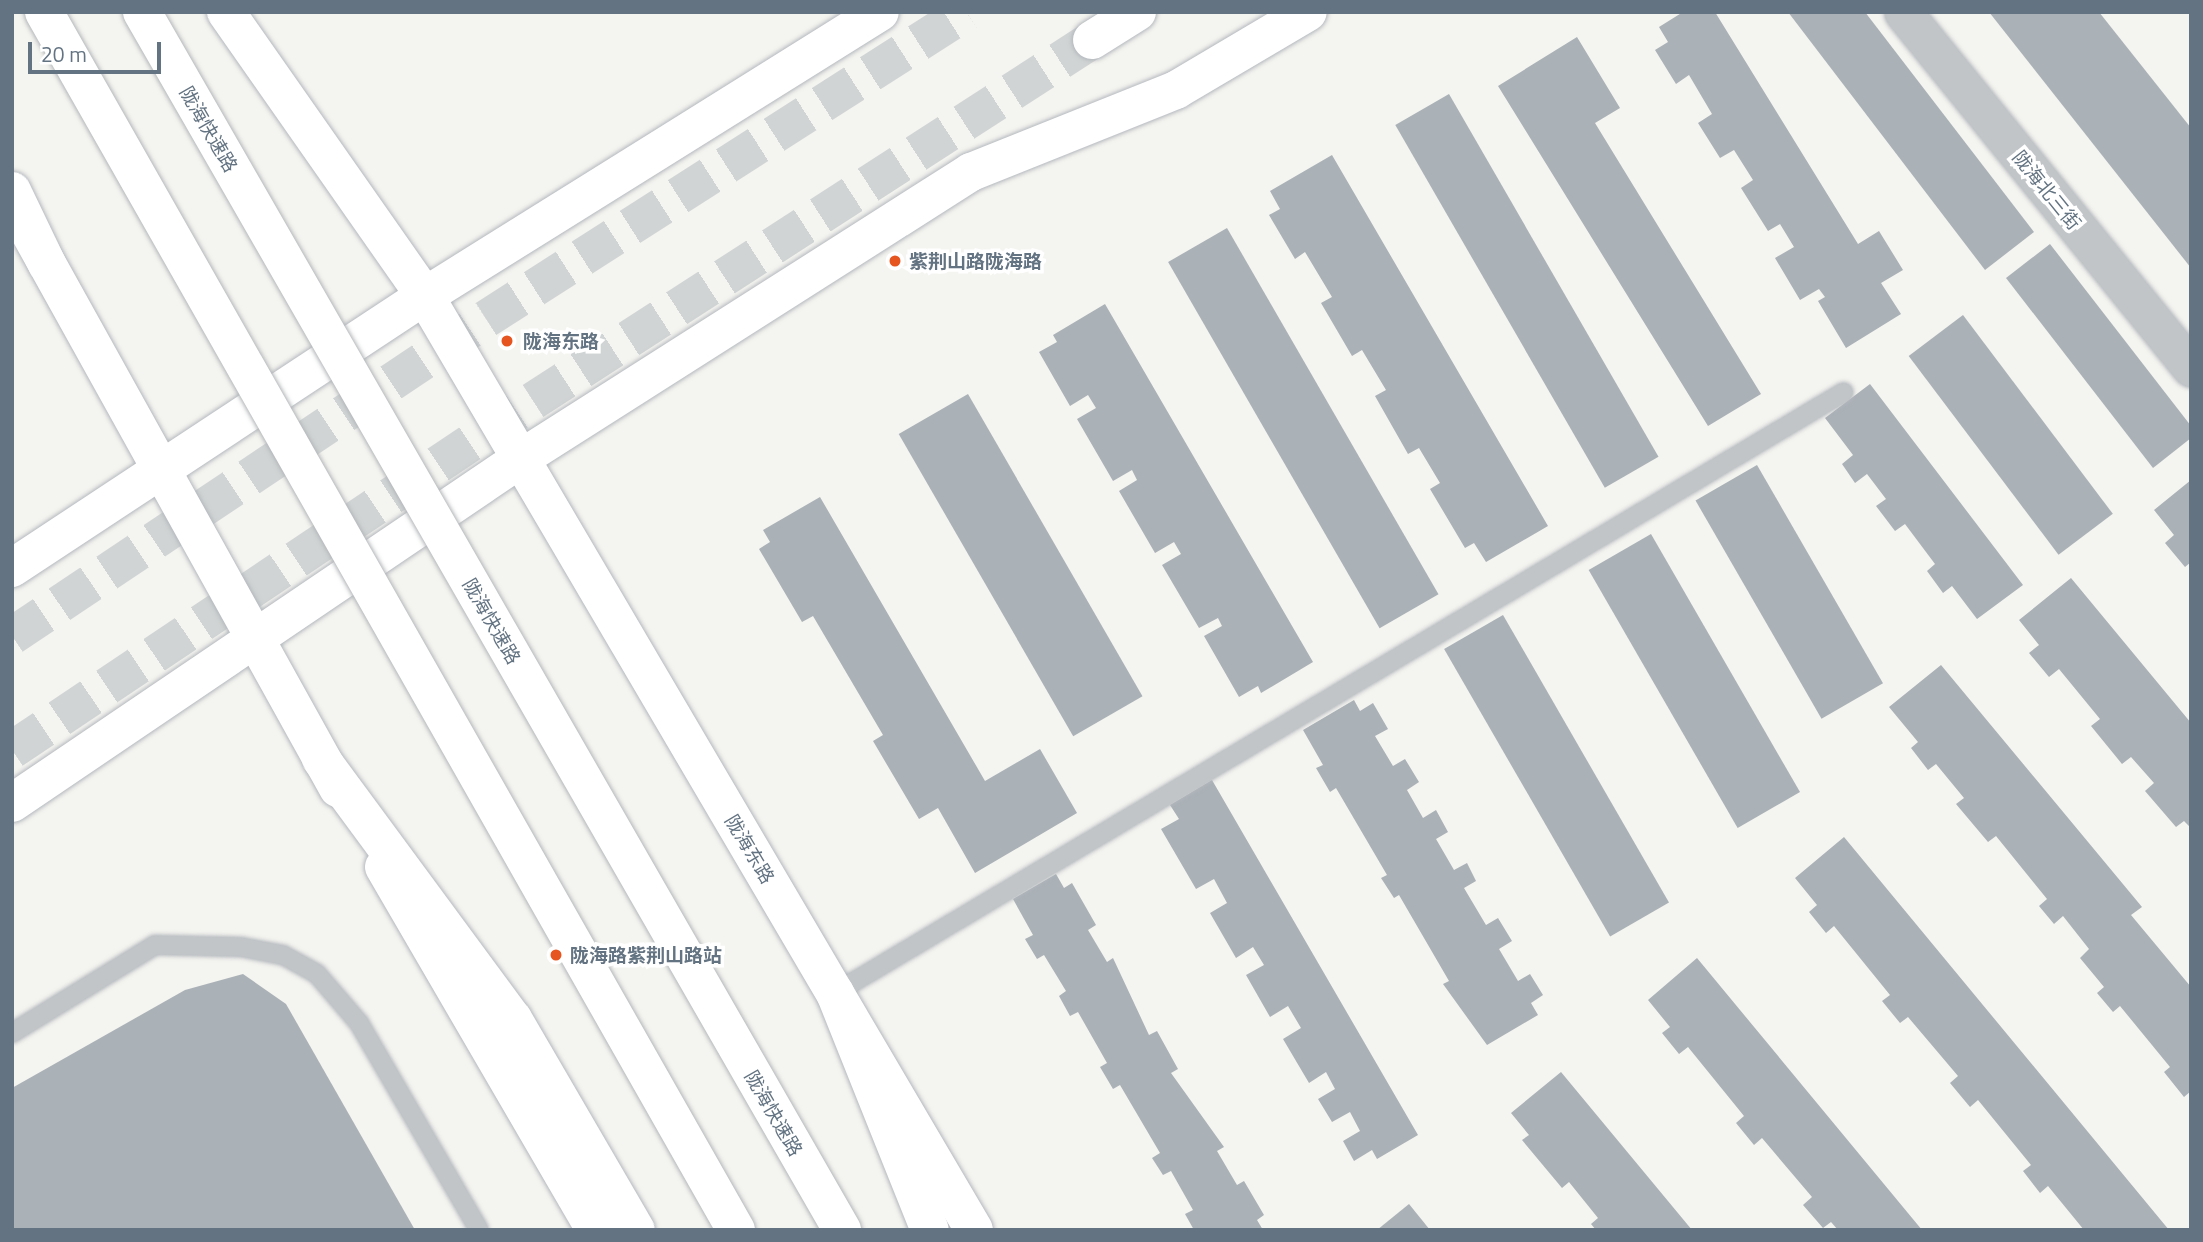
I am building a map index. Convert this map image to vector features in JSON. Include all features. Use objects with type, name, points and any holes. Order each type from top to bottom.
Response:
[{"type":"main road","points":[[44,12],[736,1230]]},
{"type":"main road","name":"陇海快速路","points":[[142,12],[842,1230]]},
{"type":"main road","name":"陇海东路","points":[[226,12],[425,296],[974,1230]]},
{"type":"main road","points":[[12,568],[160,476],[425,296],[880,12]]},
{"type":"main road","points":[[1092,40],[1138,12]]},
{"type":"main road","points":[[12,803],[251,636],[520,459],[971,172],[1176,90],[1308,12]]},
{"type":"main road","points":[[12,191],[47,264]]},
{"type":"main road","points":[[12,203],[160,476],[595,1230]]},
{"type":"main road","points":[[321,759],[513,1019],[636,1230]]},
{"type":"main road","points":[[835,993],[930,1230]]},
{"type":"street","name":"陇海北三街","points":[[1903,12],[2191,368]]},
{"type":"lane","points":[[835,993],[1844,392]]},
{"type":"lane","points":[[12,1033],[155,945],[241,947],[284,955],[317,974],[359,1023],[480,1230]]},
{"type":"building","points":[[1683,12],[1715,12],[1858,244],[1879,231],[1903,270],[1881,283],[1901,314],[1846,348],[1818,301],[1825,297],[1819,289],[1800,300],[1775,258],[1794,247],[1780,224],[1768,231],[1741,188],[1753,180],[1734,150],[1720,158],[1698,123],[1712,114],[1689,75],[1676,84],[1655,50],[1668,42],[1659,27]]},
{"type":"building","points":[[1788,12],[1865,12],[2034,232],[1985,270]]},
{"type":"building","points":[[1989,12],[2099,12],[2191,128],[2191,268]]},
{"type":"building","points":[[1577,37],[1620,108],[1595,123],[1761,394],[1708,426],[1498,86]]},
{"type":"building","points":[[1449,94],[1658,457],[1605,488],[1395,125]]},
{"type":"building","points":[[1332,155],[1548,526],[1486,562],[1474,543],[1465,548],[1430,489],[1440,483],[1419,448],[1408,454],[1375,396],[1386,390],[1362,350],[1352,356],[1321,303],[1332,297],[1305,252],[1295,259],[1269,215],[1280,209],[1270,191]]},
{"type":"building","points":[[1227,228],[1438,594],[1380,628],[1168,262]]},
{"type":"building","points":[[2050,244],[2191,426],[2191,438],[2153,468],[2006,278]]},
{"type":"building","points":[[1105,304],[1313,662],[1261,693],[1258,686],[1239,697],[1204,636],[1222,626],[1218,618],[1199,628],[1162,565],[1181,554],[1174,542],[1155,553],[1119,491],[1137,480],[1132,470],[1113,481],[1077,419],[1096,408],[1088,395],[1070,406],[1039,352],[1057,342],[1053,335]]},
{"type":"building","points":[[1963,315],[2113,514],[2059,555],[1909,356]]},
{"type":"building","points":[[1870,384],[2023,585],[1977,619],[1952,586],[1943,593],[1927,571],[1935,564],[1905,524],[1895,531],[1876,506],[1886,499],[1867,474],[1855,483],[1842,464],[1853,455],[1825,418]]},
{"type":"building","points":[[968,394],[1142,696],[1073,736],[899,434]]},
{"type":"building","points":[[1757,465],[1883,683],[1822,719],[1696,500]]},
{"type":"building","points":[[2191,480],[2191,562],[2185,567],[2165,543],[2174,535],[2154,510]]},
{"type":"building","points":[[820,497],[985,781],[1040,749],[1077,813],[975,873],[938,808],[919,819],[873,741],[883,735],[813,616],[802,622],[759,549],[770,542],[763,530]]},
{"type":"building","points":[[1651,534],[1800,792],[1738,828],[1589,570]]},
{"type":"building","points":[[2071,578],[2191,723],[2191,828],[2184,821],[2176,827],[2145,791],[2154,783],[2131,757],[2122,764],[2091,726],[2100,719],[2059,669],[2049,677],[2029,653],[2039,645],[2019,620]]},
{"type":"building","points":[[1503,615],[1669,903],[1610,937],[1444,649]]},
{"type":"building","points":[[1941,665],[2142,907],[2131,915],[2191,987],[2191,1091],[2184,1097],[2164,1072],[2170,1067],[2120,1006],[2113,1012],[2097,993],[2104,987],[2080,958],[2089,949],[2063,916],[2054,924],[2039,906],[2047,899],[1996,836],[1988,842],[1956,804],[1964,798],[1936,764],[1928,770],[1911,748],[1918,742],[1889,707]]},
{"type":"building","points":[[1354,700],[1360,711],[1373,703],[1388,729],[1375,736],[1393,766],[1405,759],[1419,782],[1407,790],[1423,818],[1436,810],[1448,832],[1436,839],[1454,870],[1467,863],[1476,881],[1464,888],[1486,925],[1498,918],[1512,941],[1499,949],[1518,981],[1530,974],[1543,995],[1531,1003],[1538,1015],[1487,1045],[1443,984],[1449,981],[1399,895],[1394,898],[1381,878],[1387,875],[1336,788],[1330,792],[1316,768],[1323,765],[1303,730]]},
{"type":"building","points":[[1212,780],[1418,1135],[1377,1159],[1372,1150],[1354,1161],[1343,1141],[1360,1131],[1350,1112],[1332,1122],[1318,1099],[1335,1089],[1326,1072],[1309,1083],[1283,1039],[1301,1028],[1288,1006],[1270,1017],[1246,975],[1264,965],[1253,947],[1236,958],[1210,913],[1227,903],[1214,879],[1196,889],[1161,829],[1179,819],[1170,805]]},
{"type":"building","points":[[1844,837],[2169,1230],[2084,1230],[2048,1186],[2040,1193],[2023,1171],[2031,1165],[1978,1100],[1970,1107],[1950,1083],[1958,1076],[1908,1017],[1900,1023],[1882,1001],[1890,995],[1834,926],[1826,933],[1809,912],[1817,905],[1795,878]]},
{"type":"building","points":[[1056,874],[1064,888],[1072,883],[1096,925],[1088,930],[1107,962],[1113,958],[1149,1035],[1157,1031],[1178,1069],[1171,1073],[1224,1147],[1217,1151],[1237,1185],[1244,1181],[1264,1215],[1257,1220],[1263,1230],[1194,1230],[1185,1214],[1193,1210],[1171,1171],[1163,1175],[1152,1158],[1160,1153],[1120,1085],[1113,1089],[1100,1067],[1107,1063],[1078,1012],[1070,1016],[1059,996],[1066,991],[1044,955],[1037,959],[1025,939],[1033,935],[1013,899]]},
{"type":"building","points":[[1697,958],[1922,1230],[1838,1230],[1831,1222],[1823,1228],[1803,1205],[1812,1197],[1762,1138],[1754,1145],[1736,1123],[1744,1116],[1688,1047],[1679,1054],[1662,1033],[1670,1027],[1648,1000]]},
{"type":"building","points":[[243,974],[286,1004],[415,1230],[12,1230],[12,1088],[185,990]]},
{"type":"building","points":[[1561,1072],[1692,1230],[1596,1230],[1591,1224],[1598,1218],[1569,1182],[1562,1188],[1522,1140],[1529,1135],[1511,1113]]},
{"type":"building","points":[[1409,1204],[1430,1230],[1377,1230]]},
{"type":"tunnel","points":[[12,636],[486,319],[966,12]]},
{"type":"tunnel","points":[[12,750],[533,401],[1092,40]]},
{"type":"place","name":"紫荆山路陇海路","points":[[895,261]]},
{"type":"place","name":"陇海东路","points":[[507,341]]},
{"type":"place","name":"陇海路紫荆山路站","points":[[556,955]]}]
